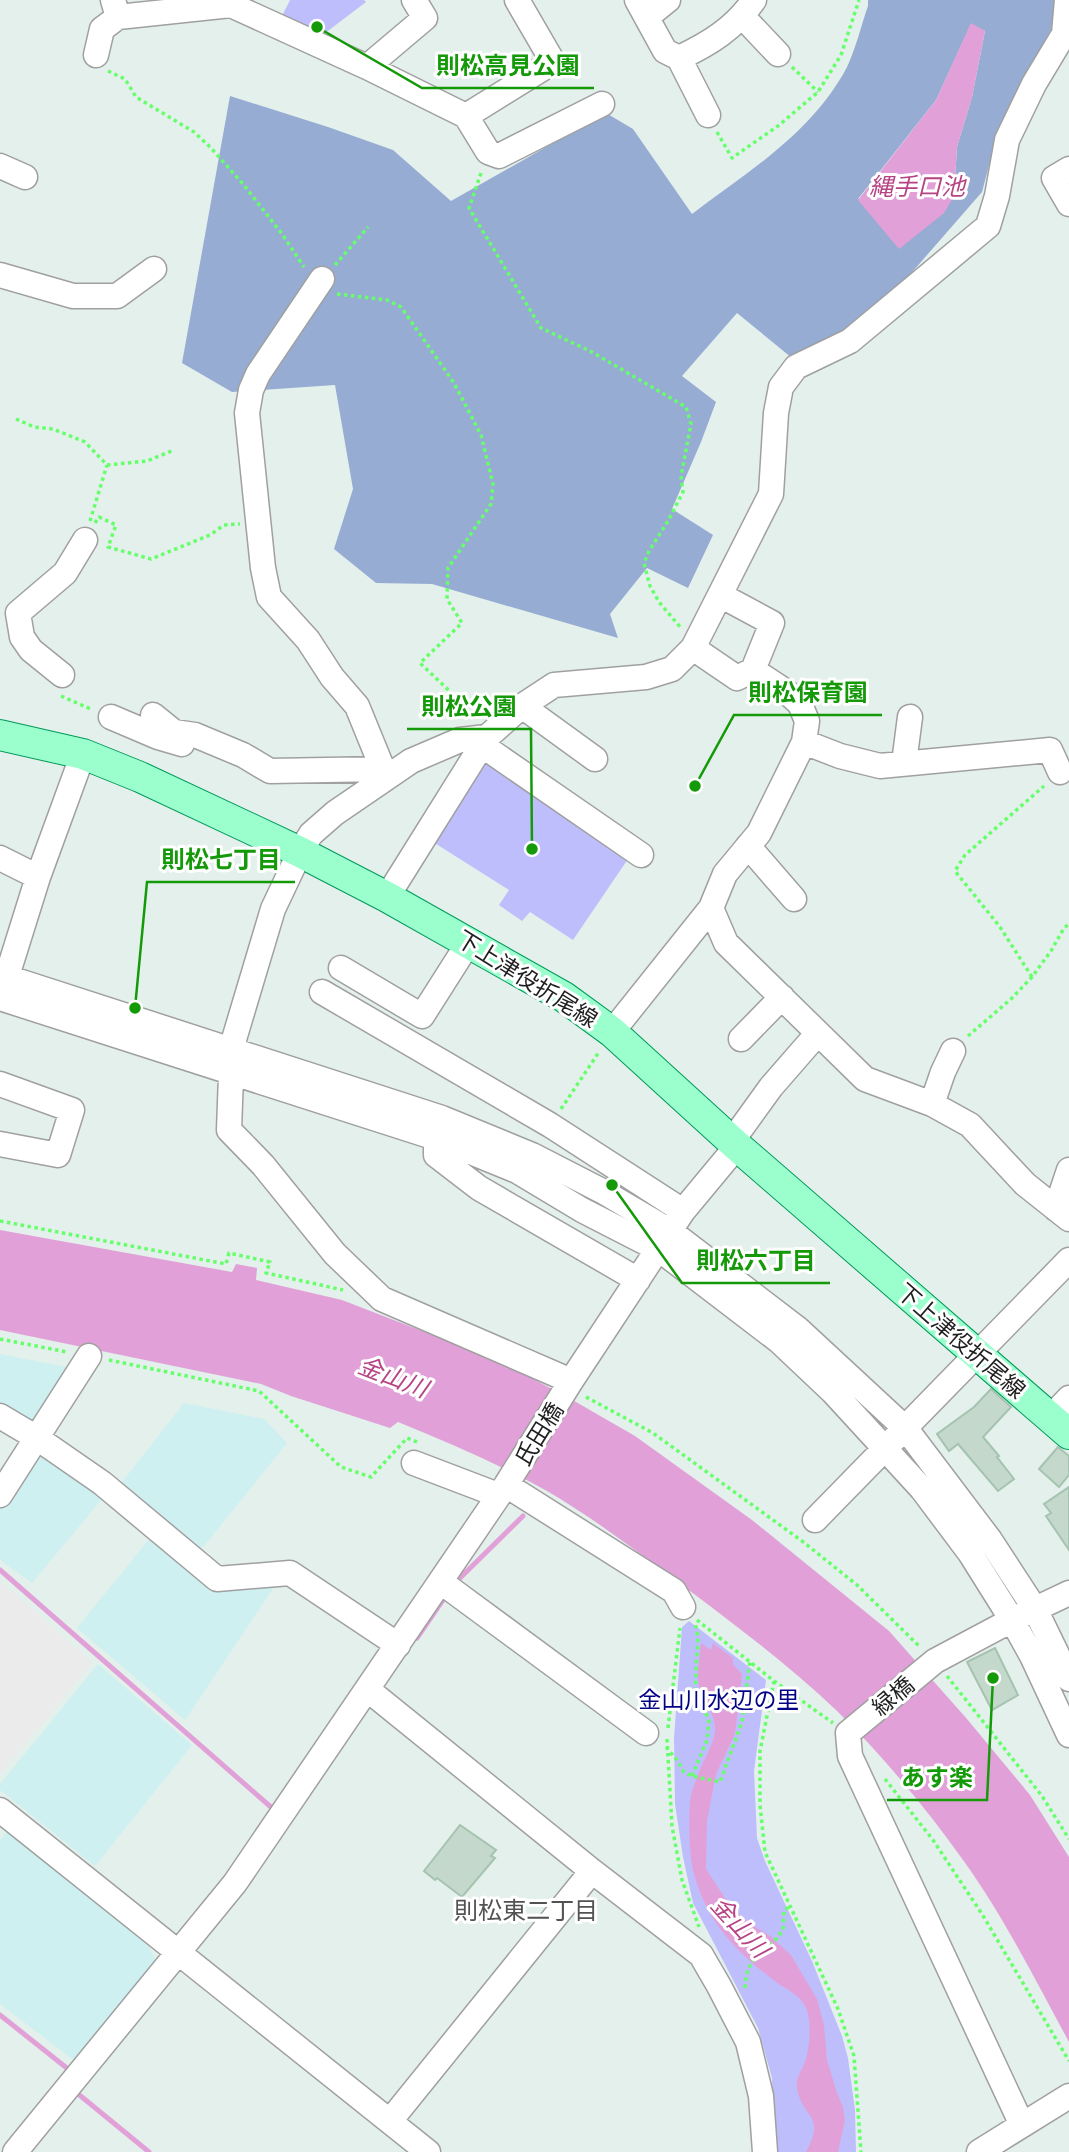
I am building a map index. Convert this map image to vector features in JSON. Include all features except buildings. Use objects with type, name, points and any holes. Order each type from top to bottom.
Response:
[{"type":"main road","name":"下上津役折尾線","points":[[0,734],[83,754],[300,852],[469,942],[564,997],[976,1354],[1063,1417]]},
{"type":"street","points":[[367,67],[425,18],[414,0]]},
{"type":"street","points":[[466,116],[554,62],[517,0]]},
{"type":"street","points":[[668,0],[642,9],[665,51],[679,58],[708,115]]},
{"type":"street","points":[[387,897],[485,742],[522,706],[554,685],[646,677],[672,669],[693,648],[771,494],[776,413],[781,387],[796,368],[850,341],[988,226],[997,196],[1007,140],[1034,84],[1064,34],[1067,0]]},
{"type":"street","points":[[96,55],[102,29],[116,9],[230,5],[367,67],[466,116],[488,152],[499,156],[602,104]]},
{"type":"street","points":[[679,58],[711,43],[748,8],[778,54]]},
{"type":"street","points":[[0,166],[26,177]]},
{"type":"street","points":[[1069,169],[1054,178],[1069,204]]},
{"type":"street","points":[[0,275],[73,296],[117,296],[154,269]]},
{"type":"street","points":[[318,285],[258,374],[251,390],[248,424],[258,524],[269,597],[308,640],[332,677],[357,706],[385,773]]},
{"type":"street","points":[[61,675],[31,650],[9,609],[65,573],[85,540]]},
{"type":"street","points":[[720,595],[772,623],[745,674]]},
{"type":"street","points":[[609,1038],[711,908],[725,874],[759,833],[804,742],[807,721],[800,704],[788,693],[693,648]]},
{"type":"street","points":[[522,706],[595,760]]},
{"type":"street","points":[[153,715],[174,732],[205,739],[243,755],[270,771]]},
{"type":"street","points":[[111,717],[158,737],[270,771],[385,773]]},
{"type":"street","points":[[904,763],[910,717]]},
{"type":"street","points":[[569,1384],[382,1299],[335,1254],[263,1165],[229,1130],[231,1060],[273,909],[300,852],[311,834],[385,773],[460,740],[485,742],[641,855]]},
{"type":"street","points":[[804,742],[841,756],[880,766],[1050,750],[1060,772]]},
{"type":"street","points":[[83,754],[1,987],[231,1060],[442,1118],[520,1150],[602,1191],[671,1231],[833,1392],[922,1489],[970,1553],[1012,1620],[1069,1735]]},
{"type":"street","points":[[748,846],[794,899]]},
{"type":"street","points":[[0,858],[38,877]]},
{"type":"street","points":[[711,908],[726,943],[865,1079],[932,1104],[970,1125],[1025,1184],[1062,1214],[1069,1170]]},
{"type":"street","points":[[341,968],[422,1016],[469,942]]},
{"type":"street","points":[[322,992],[542,1121],[671,1231],[798,1329],[906,1429],[990,1540],[1035,1609],[1069,1679]]},
{"type":"street","points":[[741,1039],[782,997]]},
{"type":"street","name":"氏田橋","points":[[15,2152],[187,1958],[367,1689],[398,1646],[450,1589],[505,1486],[671,1231],[735,1144],[771,1087],[818,1033]]},
{"type":"street","points":[[932,1104],[953,1051]]},
{"type":"street","points":[[231,1060],[517,1171],[582,1210],[671,1231]]},
{"type":"street","points":[[0,1084],[72,1110],[58,1155],[0,1144]]},
{"type":"street","points":[[520,1150],[542,1121]]},
{"type":"street","points":[[436,1138],[436,1155],[479,1188],[638,1280]]},
{"type":"street","points":[[814,1520],[1069,1260]]},
{"type":"street","points":[[0,1495],[89,1356]]},
{"type":"street","points":[[0,1416],[102,1483],[217,1578],[290,1573],[398,1646]]},
{"type":"street","points":[[417,1453],[505,1486],[674,1591],[689,1613]]},
{"type":"street","points":[[450,1589],[646,1733]]},
{"type":"street","name":"緑橋","points":[[1022,2124],[850,1756],[848,1733],[935,1661],[1069,1593]]},
{"type":"street","points":[[367,1689],[592,1871],[701,1955],[748,2042],[761,2096],[765,2152]]},
{"type":"street","points":[[0,1810],[428,2152]]},
{"type":"street","points":[[390,2121],[592,1871]]},
{"type":"street","points":[[979,2152],[1069,2096]]},
{"type":"path","points":[[708,115],[732,158],[778,126],[818,92],[841,54],[859,0]]},
{"type":"path","points":[[778,54],[818,92]]},
{"type":"path","points":[[96,55],[105,70],[124,79],[136,97],[194,132],[229,167],[318,285],[387,300],[401,307],[454,383],[481,435],[493,484],[491,504],[448,568],[447,599],[462,623],[420,663],[460,701],[485,742]]},
{"type":"path","points":[[488,152],[469,208],[541,328],[590,351],[686,407],[691,424],[681,476],[683,492],[649,551],[645,563],[650,586],[693,648]]},
{"type":"path","points":[[318,285],[368,227]]},
{"type":"path","points":[[16,419],[34,427],[53,429],[85,442],[107,465]]},
{"type":"path","points":[[107,465],[147,461],[174,450]]},
{"type":"path","points":[[85,540],[107,465]]},
{"type":"path","points":[[85,540],[99,517],[116,526],[108,547],[151,559],[211,535],[224,524],[258,524]]},
{"type":"path","points":[[61,675],[58,694],[111,717]]},
{"type":"path","points":[[1032,977],[1000,927],[955,871],[965,855],[1060,772]]},
{"type":"path","points":[[953,1051],[1032,977],[1069,924]]},
{"type":"path","points":[[542,1121],[609,1038]]},
{"type":"path","points":[[0,1221],[226,1264],[229,1253],[270,1262],[266,1273],[344,1290]]},
{"type":"path","points":[[0,1339],[259,1391],[341,1467],[371,1477],[407,1438],[417,1453]]},
{"type":"path","points":[[569,1384],[653,1433],[802,1541],[857,1585],[935,1661],[1042,1796],[1069,1839]]},
{"type":"path","points":[[689,1613],[669,1706],[667,1748],[684,1772],[720,1782],[742,1722],[750,1661]]},
{"type":"path","points":[[689,1613],[698,1637],[695,1690],[709,1720],[707,1740],[692,1776]]},
{"type":"path","points":[[774,1681],[760,1751],[760,1805],[765,1852],[838,2008],[854,2056],[861,2152]]},
{"type":"path","points":[[745,1995],[749,1966],[762,1949],[766,1952],[783,1930],[784,1910],[791,1906]]},
{"type":"shaded area","points":[[868,0],[1056,0],[1054,24],[996,139],[982,192],[900,286],[845,332],[792,358],[737,313],[682,376],[716,402],[672,509],[713,535],[688,588],[647,568],[610,614],[618,638],[432,584],[376,583],[334,549],[353,489],[335,385],[232,392],[182,363],[230,96],[393,150],[451,201],[606,113],[633,129],[692,214],[778,149],[816,111],[847,67]],"holes":[[[971,24],[985,31],[972,97],[957,147],[954,196],[858,199],[936,100]]]},
{"type":"shaded area","points":[[0,1354],[72,1368],[36,1425],[0,1404]]},
{"type":"shaded area","points":[[184,1403],[264,1419],[287,1443],[200,1551],[119,1486]]},
{"type":"shaded area","points":[[39,1452],[102,1499],[32,1583],[0,1560],[0,1509]]},
{"type":"shaded area","points":[[150,1538],[216,1591],[274,1587],[185,1720],[77,1628]]},
{"type":"shaded area","points":[[0,1581],[92,1662],[0,1774]]},
{"type":"shaded area","points":[[98,1664],[192,1745],[95,1866],[0,1790],[0,1784]]},
{"type":"shaded area","points":[[11,1826],[143,1936],[156,1961],[75,2061],[0,2004],[0,1840]]},
{"type":"green space","points":[[290,0],[366,2],[320,37],[281,18]]},
{"type":"green space","points":[[488,760],[630,856],[573,940],[530,912],[522,921],[499,905],[509,890],[433,842]]},
{"type":"green space","name":"金山川水辺の里","points":[[689,1621],[766,1680],[754,1771],[757,1838],[842,2036],[848,2058],[855,2110],[856,2152],[777,2152],[772,2078],[758,2028],[693,1903],[675,1804],[674,1738],[682,1627]]},
{"type":"water","name":"縄手口池","points":[[971,23],[985,31],[972,97],[957,147],[954,196],[944,213],[899,249],[858,200],[936,100]]},
{"type":"water","name":"金山川","points":[[0,1230],[232,1272],[236,1264],[257,1268],[256,1280],[342,1300],[497,1360],[569,1398],[635,1436],[752,1520],[889,1631],[1030,1795],[1069,1857],[1069,2042],[992,1904],[919,1801],[871,1746],[820,1695],[712,1608],[622,1540],[547,1491],[492,1463],[398,1422],[390,1428],[261,1384],[0,1330]]},
{"type":"water","name":"金山川","points":[[701,1643],[711,1650],[713,1643],[733,1658],[733,1664],[742,1674],[735,1734],[716,1774],[707,1821],[706,1869],[729,1904],[747,1922],[770,1936],[791,1955],[817,1999],[824,2025],[827,2060],[845,2120],[838,2152],[806,2152],[812,2140],[814,2124],[797,2089],[809,2039],[809,2018],[805,2006],[794,1994],[745,1956],[722,1932],[705,1903],[693,1870],[689,1832],[691,1795],[715,1730],[713,1717],[699,1687]]},
{"type":"waterway","points":[[455,1583],[523,1516]]},
{"type":"waterway","points":[[0,1570],[272,1808]]},
{"type":"waterway","points":[[417,1638],[447,1594]]},
{"type":"waterway","points":[[0,2015],[68,2069]]},
{"type":"waterway","points":[[77,2093],[149,2152]]},
{"type":"place","name":"則松高見公園","points":[[317,27]]},
{"type":"place","name":"則松保育園","points":[[695,786]]},
{"type":"place","name":"則松公園","points":[[532,849]]},
{"type":"place","name":"則松七丁目","points":[[135,1008]]},
{"type":"place","name":"則松六丁目","points":[[612,1185]]},
{"type":"place","name":"あす楽","points":[[993,1678]]},
{"type":"district","name":"則松東二丁目","points":[[526,1910]]}]
